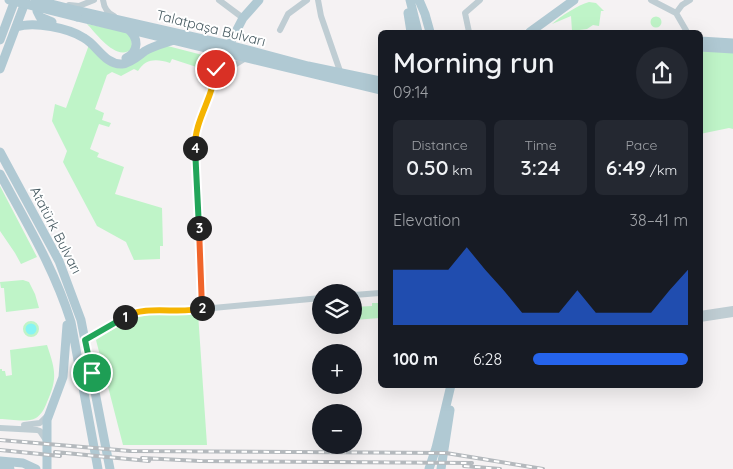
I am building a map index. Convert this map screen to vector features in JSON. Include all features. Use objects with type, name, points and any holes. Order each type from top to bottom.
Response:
[{"type":"main road","points":[[0,69],[26,0]]},
{"type":"main road","points":[[36,0],[37,11],[42,19],[84,31],[111,57],[117,59],[131,56],[136,48],[136,37],[126,25]]},
{"type":"main road","name":"Talatpaşa Bulvarı","points":[[36,0],[78,14]]},
{"type":"main road","points":[[229,45],[243,18],[259,0]]},
{"type":"main road","points":[[406,0],[411,30]]},
{"type":"main road","points":[[410,0],[418,30]]},
{"type":"main road","points":[[415,0],[422,30]]},
{"type":"main road","points":[[419,0],[426,14],[430,30]]},
{"type":"main road","points":[[536,30],[574,0]]},
{"type":"main road","points":[[0,20],[5,16],[12,2]]},
{"type":"main road","points":[[0,40],[12,2]]},
{"type":"main road","name":"Talatpaşa Bulvarı","points":[[12,2],[229,45],[341,74],[378,81]]},
{"type":"main road","points":[[16,27],[38,24],[74,33],[85,38],[116,64],[128,62],[149,49],[173,40]]},
{"type":"main road","name":"Talatpaşa Bulvarı","points":[[126,25],[212,50],[378,90]]},
{"type":"main road","points":[[703,42],[733,43]]},
{"type":"main road","points":[[703,43],[733,49]]},
{"type":"main road","name":"Atatürk Bulvarı","points":[[0,152],[59,261],[74,298],[85,340],[110,469]]},
{"type":"main road","name":"Atatürk Bulvarı","points":[[0,174],[50,266],[71,322],[98,469]]},
{"type":"main road","name":"Atatürk Bulvarı","points":[[47,465],[48,414],[62,377],[67,339],[66,307]]},
{"type":"main road","points":[[429,469],[450,388]]},
{"type":"main road","points":[[442,468],[455,388]]},
{"type":"main road","points":[[0,469],[6,464],[23,463],[36,469]]},
{"type":"street","points":[[47,3],[79,6],[94,0]]},
{"type":"street","points":[[103,0],[108,14],[126,25]]},
{"type":"street","points":[[219,0],[243,18]]},
{"type":"street","points":[[280,30],[288,14],[307,0]]},
{"type":"street","points":[[318,0],[320,16],[341,74]]},
{"type":"street","points":[[469,30],[465,13],[480,0]]},
{"type":"street","points":[[651,0],[676,13],[686,30]]},
{"type":"street","points":[[676,13],[682,5],[690,0]]},
{"type":"street","points":[[202,308],[195,144],[199,122],[214,85],[215,63],[212,50]]},
{"type":"street","points":[[214,85],[231,67],[246,58]]},
{"type":"street","points":[[362,294],[378,292]]},
{"type":"street","points":[[85,340],[130,314],[312,299]]},
{"type":"street","points":[[703,314],[733,309]]},
{"type":"street","points":[[703,319],[733,314]]},
{"type":"street","points":[[0,424],[37,424],[43,421],[48,414]]},
{"type":"street","points":[[0,428],[40,431],[47,441]]},
{"type":"green space","points":[[589,2],[596,3],[604,11],[601,11],[599,26],[593,25],[587,29],[572,30],[571,16],[552,24],[570,11]]},
{"type":"green space","points":[[656,16],[662,22],[656,28],[650,22]]},
{"type":"green space","points":[[87,24],[131,34],[132,49],[120,52],[113,49],[101,40]]},
{"type":"green space","points":[[90,42],[116,63],[160,44],[214,58],[215,73],[172,59],[170,63],[156,60],[148,62],[138,71],[134,69],[121,76],[112,72],[107,75],[95,109],[104,113],[102,120],[111,123],[109,127],[99,124],[90,149],[99,153],[97,157],[124,167],[115,194],[162,208],[163,246],[160,246],[160,259],[134,260],[126,242],[97,226],[63,162],[67,151],[52,121],[55,104],[66,108]]},
{"type":"green space","points":[[703,51],[733,52],[733,129],[729,128],[703,133]]},
{"type":"green space","points":[[0,186],[37,257],[21,264],[0,231]]},
{"type":"green space","points":[[23,280],[29,282],[39,308],[6,312],[4,288],[1,288],[0,282]]},
{"type":"green space","points":[[372,303],[378,303],[378,318],[362,319],[362,307],[372,306]]},
{"type":"green space","points":[[198,313],[207,445],[123,445],[96,340],[131,318],[150,315]]},
{"type":"green space","points":[[28,321],[34,321],[39,326],[37,335],[28,337],[23,332],[23,326]]},
{"type":"green space","points":[[47,345],[52,361],[54,380],[43,411],[38,417],[23,421],[0,419],[0,369],[5,371],[6,376],[12,375],[10,350]]},
{"type":"water","points":[[31,323],[37,329],[31,335],[25,329]]},
{"type":"railway","points":[[0,440],[130,451],[446,453],[543,469]]},
{"type":"railway","points":[[0,450],[60,456]]},
{"type":"railway","points":[[55,452],[149,461]]},
{"type":"railway","points":[[142,458],[200,461],[472,463]]},
{"type":"railway","points":[[464,466],[500,469]]},
{"type":"route","points":[[92,373],[85,340],[130,314],[202,308],[195,144],[199,122],[214,85],[216,69]]}]
